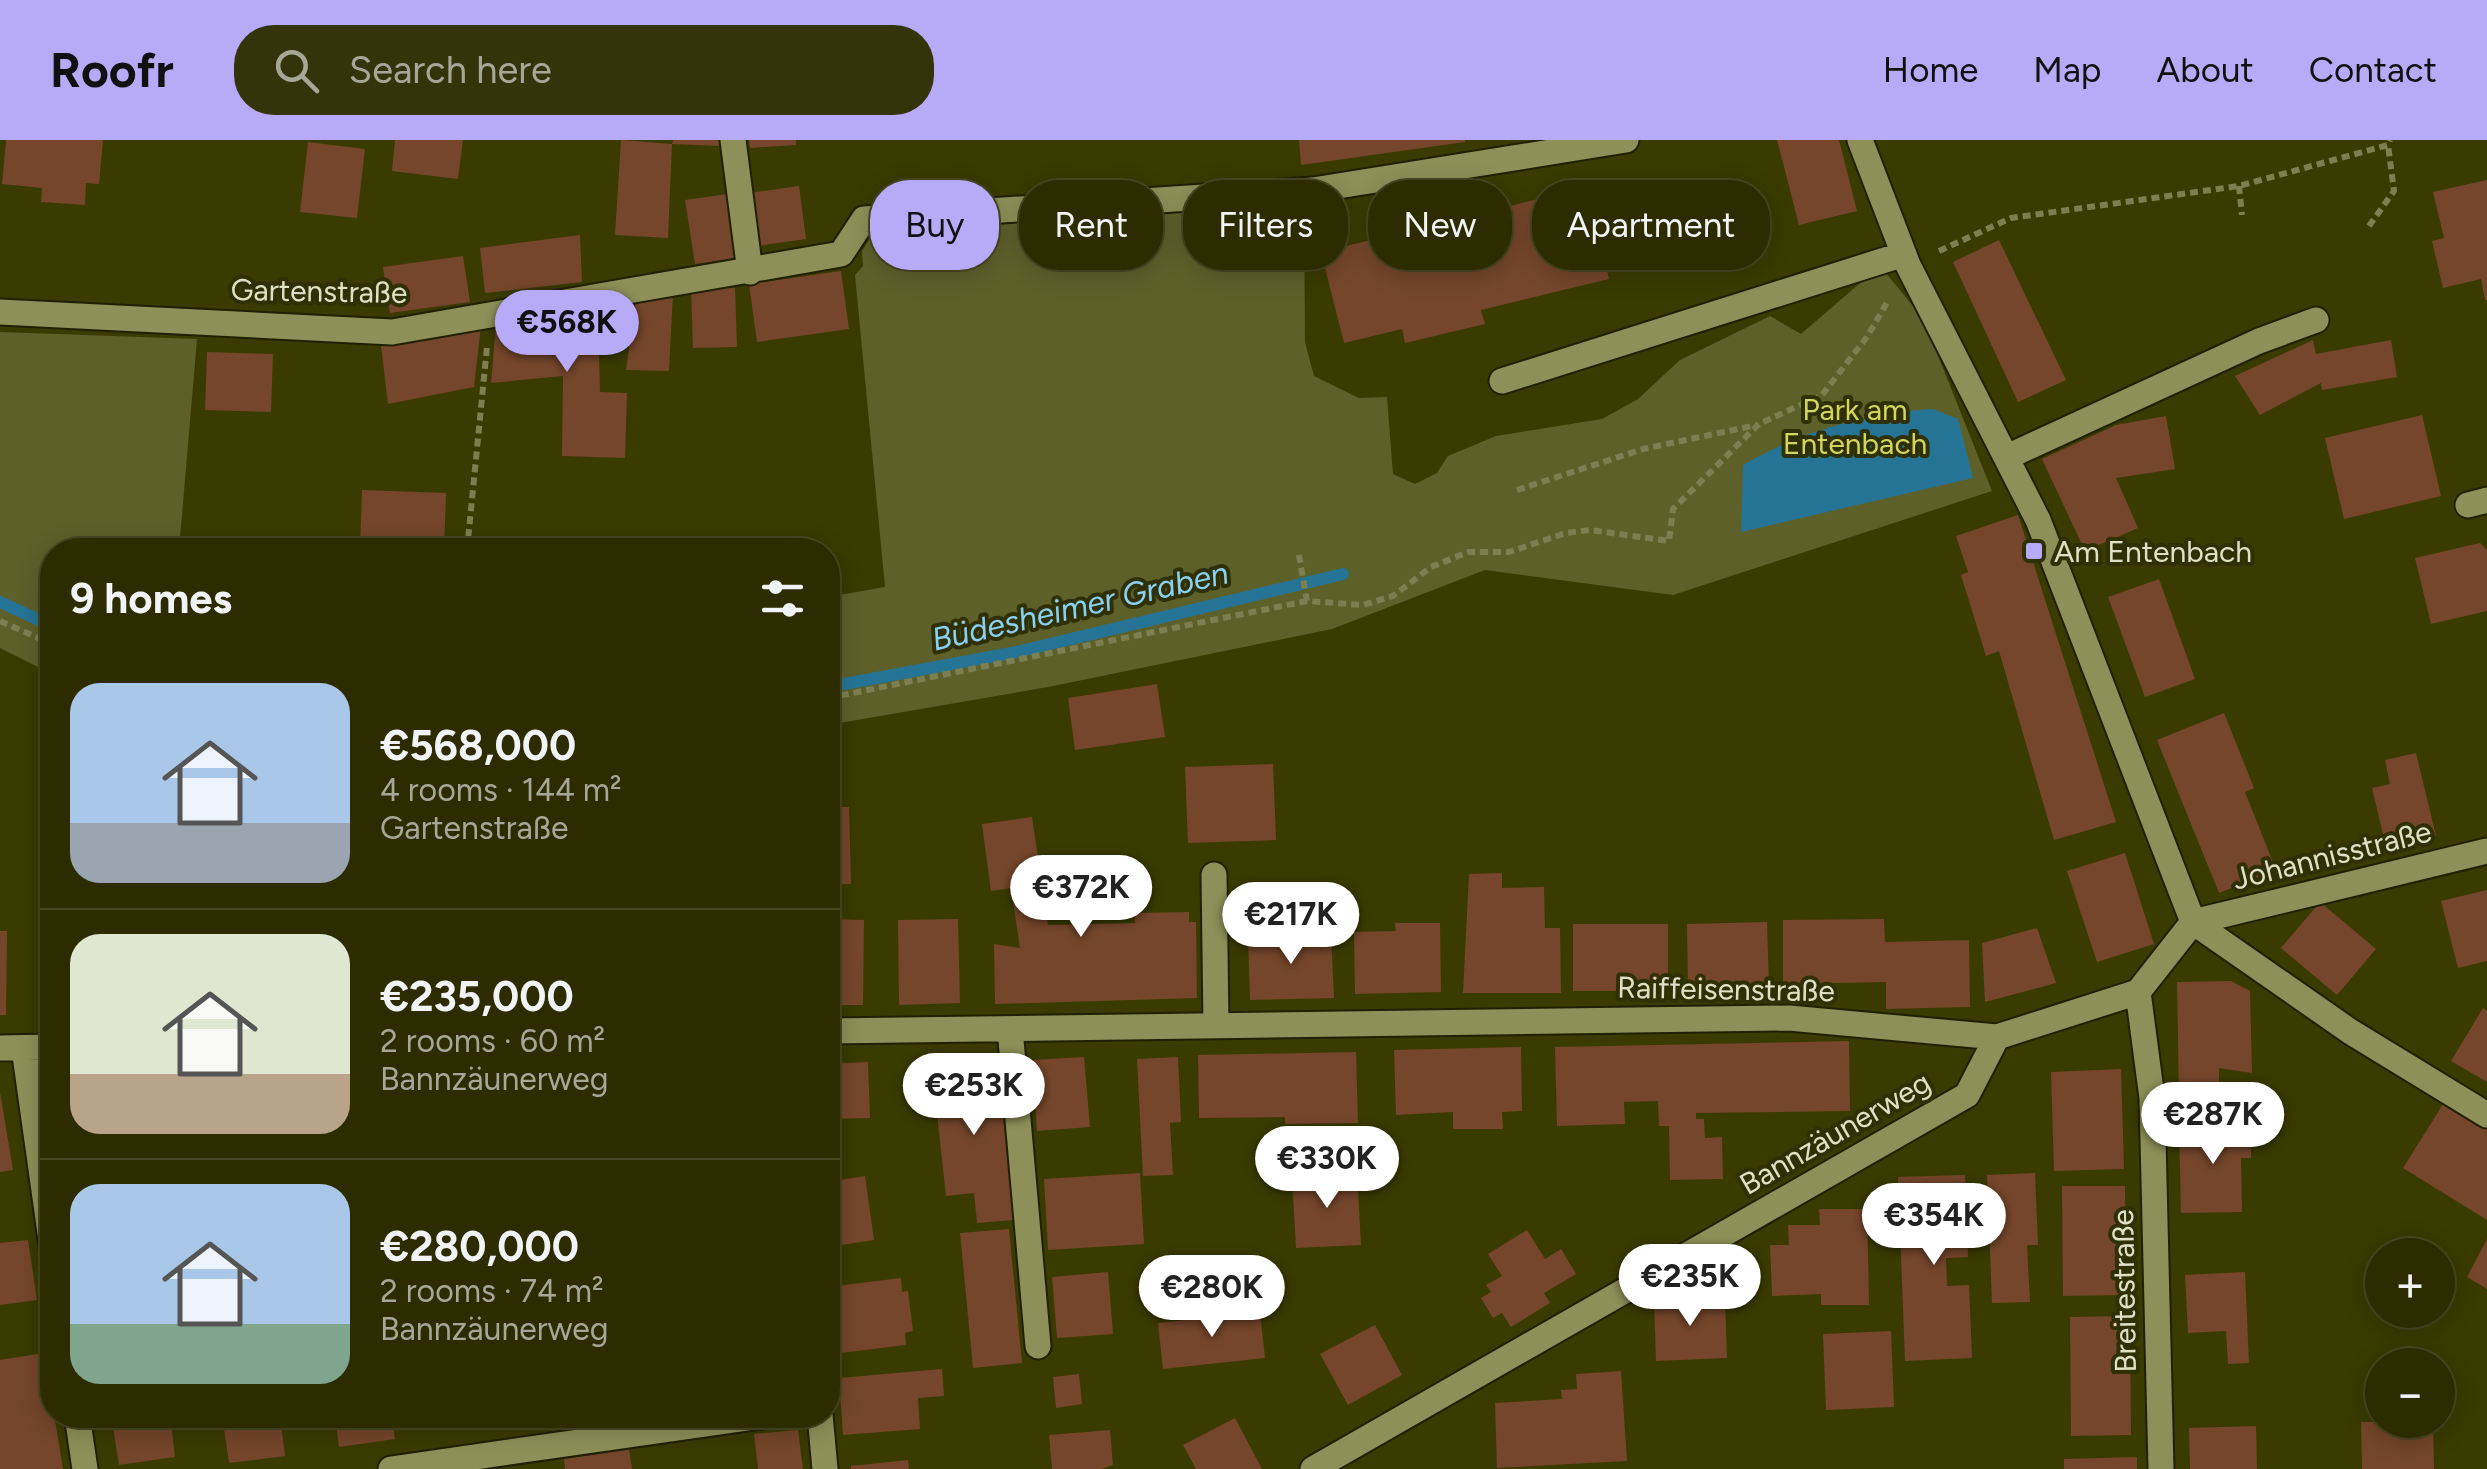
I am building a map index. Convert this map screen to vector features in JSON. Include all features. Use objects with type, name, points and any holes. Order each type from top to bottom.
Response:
[{"type":"street","points":[[733,140],[750,272]]},
{"type":"street","name":"Gartenstraße","points":[[0,312],[392,332],[842,254],[864,220],[1312,190],[1626,140]]},
{"type":"street","points":[[1860,140],[1906,260],[2038,520],[2193,922],[2350,1032],[2487,1115]]},
{"type":"street","points":[[1502,381],[1906,260]]},
{"type":"street","points":[[2007,458],[2258,340],[2316,320]]},
{"type":"street","name":"Johannisstraße","points":[[2193,922],[2487,851]]},
{"type":"street","points":[[1214,876],[1216,1026]]},
{"type":"street","points":[[2138,992],[2193,922]]},
{"type":"street","name":"Raiffeisenstraße","points":[[840,1031],[1789,1018],[1997,1037],[2138,992]]},
{"type":"street","name":"Breitestraße","points":[[2138,992],[2152,1098],[2161,1469]]},
{"type":"street","points":[[1010,1029],[1038,1346]]},
{"type":"street","name":"Bannzäunerweg","points":[[1313,1469],[1967,1095],[1997,1037]]},
{"type":"street","points":[[40,1047],[12,1048],[40,1187]]},
{"type":"street","points":[[79,1428],[84,1469]]},
{"type":"street","points":[[392,1469],[677,1428]]},
{"type":"street","points":[[821,1428],[825,1469]]},
{"type":"path","points":[[2358,140],[2359,152]]},
{"type":"path","points":[[1517,490],[1643,449],[1758,424],[1822,395],[1867,337],[1906,260],[2010,218],[2238,186],[2389,142],[2394,191],[2369,226]]},
{"type":"path","points":[[2238,186],[2242,216]]},
{"type":"path","points":[[468,538],[490,312]]},
{"type":"path","points":[[840,696],[1307,601],[1363,604],[1393,596],[1431,566],[1468,552],[1509,552],[1566,533],[1590,530],[1669,540],[1673,509],[1758,424]]},
{"type":"path","points":[[1300,555],[1307,601]]},
{"type":"path","points":[[0,621],[40,639]]},
{"type":"green space","name":"Park am Entenbach","points":[[1183,212],[1183,270],[1304,270],[1305,342],[1314,376],[1359,398],[1387,397],[1393,474],[1415,484],[1437,473],[1448,456],[1496,436],[1602,419],[1638,399],[1680,360],[1770,316],[1801,334],[1880,266],[1923,318],[1992,491],[1673,595],[1485,570],[1332,629],[1048,687],[840,723],[840,595],[885,587],[855,275],[863,266],[862,251],[870,238],[870,270],[999,270],[999,223],[1019,222],[1019,270],[1163,270],[1163,213]]},
{"type":"green space","points":[[0,332],[197,339],[180,538],[40,538],[40,668],[0,648]]},
{"type":"water","points":[[1933,409],[1958,419],[1973,478],[1741,532],[1743,465],[1789,442],[1835,426]]},
{"type":"building","points":[[6,140],[103,140],[99,184],[86,183],[85,205],[41,202],[42,188],[2,184]]},
{"type":"building","points":[[395,140],[463,140],[458,179],[392,171]]},
{"type":"building","points":[[621,140],[672,144],[668,238],[615,235]]},
{"type":"building","points":[[673,140],[721,140],[721,146],[672,144]]},
{"type":"building","points":[[749,140],[796,140],[796,145],[750,148]]},
{"type":"building","points":[[1299,140],[1465,140],[1465,142],[1301,165]]},
{"type":"building","points":[[1777,140],[1839,140],[1857,211],[1799,225]]},
{"type":"building","points":[[308,142],[365,149],[357,218],[300,212]]},
{"type":"building","points":[[2487,180],[2485,300],[2481,279],[2443,288],[2432,241],[2444,238],[2433,192]]},
{"type":"building","points":[[799,186],[806,239],[756,246],[749,193]]},
{"type":"building","points":[[728,194],[737,258],[695,264],[685,200]]},
{"type":"building","points":[[1532,201],[1532,270],[1607,270],[1609,279],[1481,310],[1485,324],[1405,343],[1402,329],[1344,343],[1326,270],[1348,270],[1348,245],[1368,241],[1368,270],[1512,270],[1512,206]]},
{"type":"building","points":[[580,235],[582,282],[485,293],[480,248]]},
{"type":"building","points":[[1999,240],[2066,380],[2018,402],[1953,262]]},
{"type":"building","points":[[463,256],[470,302],[390,313],[383,267]]},
{"type":"building","points":[[841,271],[849,329],[757,342],[749,284]]},
{"type":"building","points":[[735,288],[737,347],[693,348],[691,289]]},
{"type":"building","points":[[673,293],[669,371],[626,370],[636,299]]},
{"type":"building","points":[[608,310],[609,352],[599,352],[600,392],[627,393],[625,458],[562,456],[563,376],[491,383],[496,323],[561,311]]},
{"type":"building","points":[[481,325],[474,387],[388,404],[381,346]]},
{"type":"building","points":[[2313,340],[2316,354],[2391,340],[2397,377],[2322,390],[2321,383],[2260,415],[2235,376]]},
{"type":"building","points":[[207,352],[273,354],[271,412],[205,410]]},
{"type":"building","points":[[2422,415],[2441,496],[2344,519],[2325,438]]},
{"type":"building","points":[[2166,416],[2175,469],[2116,478],[2138,528],[2085,551],[2042,459],[2116,425]]},
{"type":"building","points":[[362,490],[446,493],[444,538],[360,538]]},
{"type":"building","points":[[2018,515],[2116,822],[2054,840],[1999,651],[1986,656],[1961,575],[1968,572],[1956,536]]},
{"type":"building","points":[[2480,543],[2487,550],[2487,611],[2431,624],[2415,558]]},
{"type":"building","points":[[2159,579],[2195,679],[2145,697],[2108,597]]},
{"type":"building","points":[[1157,684],[1165,737],[1075,750],[1068,698]]},
{"type":"building","points":[[2224,713],[2254,788],[2245,792],[2276,870],[2219,893],[2157,740]]},
{"type":"building","points":[[2416,753],[2436,836],[2386,847],[2372,788],[2390,784],[2385,760]]},
{"type":"building","points":[[1273,764],[1276,840],[1188,843],[1185,767]]},
{"type":"building","points":[[840,807],[849,807],[851,884],[840,884]]},
{"type":"building","points":[[1032,817],[1048,925],[1135,923],[1135,913],[1189,912],[1189,922],[1196,922],[1197,998],[995,1004],[994,944],[1020,948],[1011,888],[991,891],[982,824]]},
{"type":"building","points":[[2125,853],[2154,944],[2097,962],[2067,871]]},
{"type":"building","points":[[1502,873],[1502,888],[1544,887],[1545,928],[1560,928],[1561,993],[1463,993],[1469,874]]},
{"type":"building","points":[[2487,890],[2487,961],[2458,968],[2441,901]]},
{"type":"building","points":[[2320,902],[2376,949],[2337,995],[2281,948]]},
{"type":"building","points":[[840,919],[864,920],[863,1005],[840,1005]]},
{"type":"building","points":[[958,919],[960,1003],[899,1005],[898,920]]},
{"type":"building","points":[[1884,919],[1885,942],[1969,940],[1970,1007],[1886,1009],[1886,982],[1783,984],[1783,920]]},
{"type":"building","points":[[1767,922],[1769,987],[1688,989],[1687,924]]},
{"type":"building","points":[[1395,923],[1440,923],[1441,992],[1355,994],[1354,932],[1396,931]]},
{"type":"building","points":[[1573,924],[1668,924],[1668,991],[1573,991]]},
{"type":"building","points":[[2037,928],[2056,983],[1985,1002],[1982,943]]},
{"type":"building","points":[[0,931],[7,931],[6,1015],[0,1015]]},
{"type":"building","points":[[1331,934],[1334,998],[1250,1000],[1248,936]]},
{"type":"building","points":[[2231,981],[2250,991],[2252,1073],[2219,1068],[2219,1096],[2179,1096],[2177,982]]},
{"type":"building","points":[[2483,1008],[2487,1011],[2487,1082],[2451,1061]]},
{"type":"building","points":[[1849,1041],[1850,1111],[1696,1113],[1696,1119],[1704,1119],[1705,1138],[1722,1137],[1723,1179],[1670,1180],[1669,1126],[1659,1126],[1658,1101],[1624,1102],[1625,1124],[1557,1126],[1555,1047]]},
{"type":"building","points":[[1521,1047],[1522,1111],[1502,1112],[1503,1129],[1453,1129],[1453,1112],[1396,1115],[1394,1050]]},
{"type":"building","points":[[1356,1052],[1358,1123],[1285,1124],[1285,1117],[1199,1118],[1198,1055]]},
{"type":"building","points":[[1084,1057],[1090,1127],[1037,1131],[1032,1060]]},
{"type":"building","points":[[1178,1057],[1181,1122],[1170,1123],[1173,1175],[1143,1176],[1137,1059]]},
{"type":"building","points":[[868,1062],[870,1118],[840,1119],[840,1063]]},
{"type":"building","points":[[998,1062],[1013,1220],[977,1223],[974,1193],[946,1196],[932,1068]]},
{"type":"building","points":[[2121,1069],[2124,1169],[2054,1171],[2051,1072]]},
{"type":"building","points":[[0,1092],[13,1170],[0,1172]]},
{"type":"building","points":[[2445,1101],[2487,1127],[2487,1220],[2403,1168]]},
{"type":"building","points":[[2251,1125],[2251,1158],[2241,1158],[2242,1212],[2181,1213],[2179,1126]]},
{"type":"building","points":[[1140,1173],[1144,1244],[1048,1250],[1044,1179]]},
{"type":"building","points":[[1357,1173],[1361,1245],[1296,1248],[1292,1177]]},
{"type":"building","points":[[2035,1173],[2038,1245],[2027,1245],[2030,1302],[1992,1303],[1987,1175]]},
{"type":"building","points":[[1965,1175],[1968,1257],[1946,1258],[1947,1286],[1969,1285],[1972,1358],[1905,1361],[1898,1177]]},
{"type":"building","points":[[865,1176],[874,1240],[840,1245],[840,1180]]},
{"type":"building","points":[[2062,1186],[2125,1186],[2126,1295],[2063,1296]]},
{"type":"building","points":[[1819,1209],[1867,1209],[1869,1305],[1821,1305],[1821,1294],[1772,1296],[1770,1245],[1789,1245],[1788,1225],[1820,1225]]},
{"type":"building","points":[[1009,1229],[1022,1363],[973,1368],[960,1233]]},
{"type":"building","points":[[1527,1230],[1545,1259],[1561,1249],[1576,1274],[1544,1293],[1550,1303],[1511,1327],[1502,1313],[1493,1318],[1481,1298],[1491,1292],[1486,1285],[1502,1276],[1488,1254]]},
{"type":"building","points":[[2487,1239],[2487,1289],[2467,1277]]},
{"type":"building","points":[[28,1240],[37,1300],[0,1305],[0,1243]]},
{"type":"building","points":[[1108,1272],[1113,1334],[1057,1338],[1052,1277]]},
{"type":"building","points":[[2245,1272],[2249,1363],[2228,1364],[2226,1331],[2188,1333],[2185,1275]]},
{"type":"building","points":[[901,1278],[902,1292],[908,1291],[913,1331],[905,1333],[906,1345],[840,1353],[840,1286]]},
{"type":"building","points":[[1725,1298],[1727,1358],[1656,1361],[1654,1300]]},
{"type":"building","points":[[1260,1312],[1265,1358],[1163,1369],[1158,1323]]},
{"type":"building","points":[[2130,1316],[2131,1435],[2071,1436],[2070,1317]]},
{"type":"building","points":[[1375,1325],[1402,1375],[1348,1405],[1320,1354]]},
{"type":"building","points":[[1891,1331],[1894,1407],[1826,1410],[1823,1334]]},
{"type":"building","points":[[40,1354],[40,1428],[56,1428],[63,1469],[0,1469],[0,1360]]},
{"type":"building","points":[[942,1369],[944,1396],[918,1398],[920,1429],[843,1435],[840,1378]]},
{"type":"building","points":[[1621,1371],[1627,1461],[1497,1468],[1495,1403],[1562,1399],[1561,1390],[1577,1389],[1576,1374]]},
{"type":"building","points":[[1079,1374],[1082,1404],[1056,1408],[1053,1377]]},
{"type":"building","points":[[1235,1418],[1262,1469],[1196,1469],[1183,1445]]},
{"type":"building","points":[[2361,1422],[2365,1422],[2365,1438],[2433,1438],[2434,1469],[2362,1469]]},
{"type":"building","points":[[2256,1426],[2257,1469],[2190,1469],[2189,1428]]},
{"type":"building","points":[[113,1428],[172,1428],[175,1457],[119,1465]]},
{"type":"building","points":[[224,1428],[282,1428],[285,1456],[229,1463]]},
{"type":"building","points":[[337,1428],[393,1428],[395,1439],[339,1447]]},
{"type":"building","points":[[798,1430],[803,1469],[758,1469],[754,1434]]},
{"type":"building","points":[[1110,1430],[1113,1465],[1101,1469],[1052,1469],[1049,1435]]},
{"type":"building","points":[[629,1449],[632,1469],[565,1469],[564,1459]]},
{"type":"building","points":[[2137,1457],[2137,1469],[2064,1469],[2064,1459]]},
{"type":"building","points":[[908,1460],[909,1469],[851,1469],[851,1466]]},
{"type":"waterway","name":"Büdesheimer Graben","points":[[840,685],[1017,652],[1343,574]]},
{"type":"waterway","name":"Büdesheimer Graben","points":[[0,602],[40,620]]},
{"type":"place","name":"Am Entenbach","points":[[2034,551]]}]
